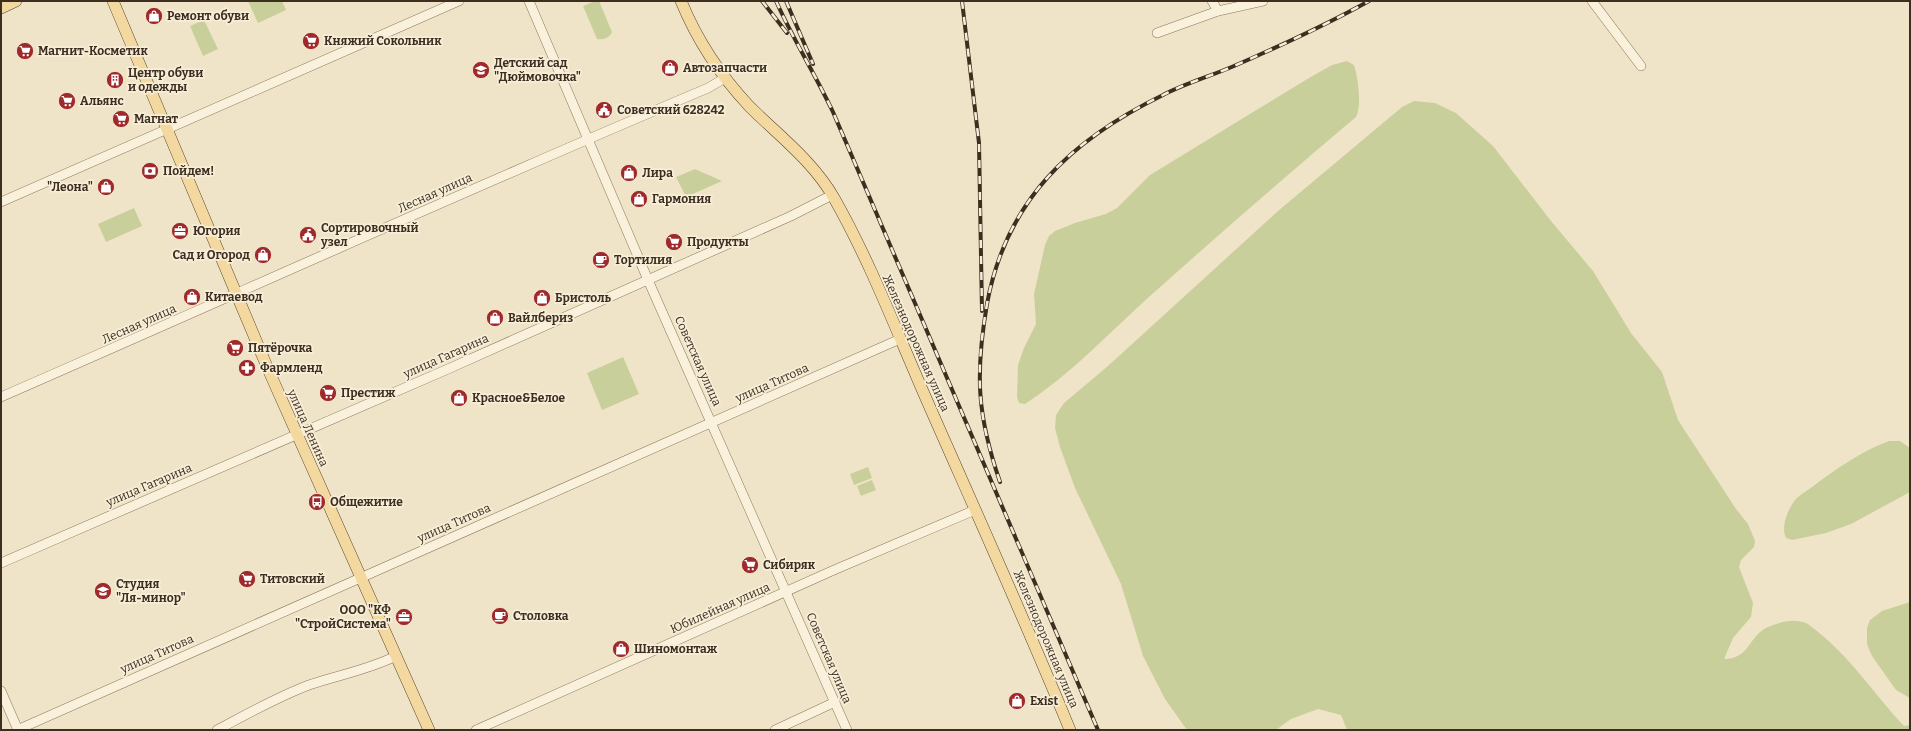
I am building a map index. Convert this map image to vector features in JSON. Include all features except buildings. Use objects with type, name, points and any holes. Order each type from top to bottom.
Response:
[{"type":"main road","points":[[1,8],[16,1]]},
{"type":"main road","name":"улица Ленина","points":[[113,1],[166,129],[297,434],[429,730]]},
{"type":"main road","name":"Железнодорожная улица","points":[[681,1],[706,51],[725,78],[748,105],[808,163],[832,196],[870,271],[1070,730]]},
{"type":"street","points":[[1,202],[459,1]]},
{"type":"street","name":"Советская улица","points":[[529,1],[648,280],[787,591],[847,730]]},
{"type":"street","points":[[1212,1],[1218,11]]},
{"type":"street","points":[[1157,33],[1218,11],[1264,1]]},
{"type":"street","points":[[1592,1],[1640,66]]},
{"type":"street","name":"Лесная улица","points":[[1,397],[587,138],[703,90],[725,78]]},
{"type":"street","name":"улица Гагарина","points":[[1,562],[648,280],[832,196]]},
{"type":"street","name":"улица Титова","points":[[18,730],[900,339]]},
{"type":"street","name":"Юбилейная улица","points":[[476,730],[787,591],[975,510]]},
{"type":"street","points":[[217,730],[286,695],[320,682],[376,665],[396,656]]},
{"type":"street","points":[[1,691],[18,730]]},
{"type":"street","points":[[775,730],[835,702]]},
{"type":"green space","points":[[248,1],[282,1],[286,10],[258,23]]},
{"type":"green space","points":[[599,1],[612,32],[604,39],[597,39],[583,6]]},
{"type":"green space","points":[[204,20],[218,49],[203,56],[190,26]]},
{"type":"green space","points":[[1347,61],[1354,65],[1357,77],[1359,106],[1356,117],[1200,251],[1058,380],[1025,404],[1019,403],[1017,397],[1018,365],[1024,348],[1036,324],[1034,294],[1045,245],[1049,236],[1055,231],[1075,223],[1106,214],[1117,208],[1150,175],[1309,78],[1332,65]]},
{"type":"green space","points":[[1414,101],[1435,103],[1456,113],[1493,146],[1551,221],[1593,271],[1631,333],[1662,372],[1678,420],[1736,509],[1748,524],[1755,541],[1754,547],[1741,560],[1739,567],[1753,603],[1751,617],[1733,638],[1724,659],[1733,658],[1739,655],[1761,631],[1768,627],[1782,622],[1791,621],[1806,623],[1841,653],[1904,726],[1910,725],[1910,730],[1347,730],[1341,715],[1318,709],[1291,719],[1276,730],[1187,730],[1165,699],[1143,656],[1121,584],[1075,488],[1060,447],[1055,428],[1056,415],[1064,403],[1108,366],[1278,211],[1402,107]]},
{"type":"green space","points":[[695,169],[722,181],[686,197],[676,177]]},
{"type":"green space","points":[[134,208],[142,226],[106,242],[98,224]]},
{"type":"green space","points":[[623,357],[639,394],[602,410],[587,373]]},
{"type":"green space","points":[[1889,441],[1900,441],[1910,448],[1910,492],[1851,524],[1826,533],[1792,540],[1786,538],[1784,528],[1786,517],[1791,506],[1800,495],[1849,461],[1868,450]]},
{"type":"green space","points":[[868,467],[872,478],[854,485],[850,474]]},
{"type":"green space","points":[[872,480],[876,490],[861,496],[857,486]]},
{"type":"green space","points":[[1910,602],[1910,698],[1896,690],[1872,656],[1867,644],[1867,628],[1870,620],[1882,611]]},
{"type":"railway","points":[[762,1],[787,33]]},
{"type":"railway","points":[[776,1],[833,112],[1098,730]]},
{"type":"railway","points":[[786,1],[813,64]]},
{"type":"railway","points":[[962,1],[979,143],[982,311]]},
{"type":"railway","points":[[1000,482],[992,458],[980,394],[983,329],[987,304],[996,267],[1010,234],[1027,204],[1048,177],[1072,153],[1099,132],[1130,113],[1172,91],[1286,43],[1369,1]]},
{"type":"place","name":"Ремонт обуви","points":[[154,16]]},
{"type":"place","name":"Княжий Сокольник","points":[[311,41]]},
{"type":"place","name":"Магнит-Косметик","points":[[25,51]]},
{"type":"place","name":"Автозапчасти","points":[[670,68]]},
{"type":"place","name":"Детский сад \"Дюймовочка\"","points":[[481,70]]},
{"type":"place","name":"Центр обуви и одежды","points":[[115,80]]},
{"type":"place","name":"Альянс","points":[[67,101]]},
{"type":"place","name":"Советский 628242","points":[[604,110]]},
{"type":"place","name":"Магнат","points":[[121,119]]},
{"type":"place","name":"Пойдем!","points":[[150,171]]},
{"type":"place","name":"Лира","points":[[629,173]]},
{"type":"place","name":"\"Леона\"","points":[[106,187]]},
{"type":"place","name":"Гармония","points":[[639,199]]},
{"type":"place","name":"Югория","points":[[180,231]]},
{"type":"place","name":"Сортировочный узел","points":[[308,235]]},
{"type":"place","name":"Продукты","points":[[674,242]]},
{"type":"place","name":"Сад и Огород","points":[[263,255]]},
{"type":"place","name":"Тортилия","points":[[601,260]]},
{"type":"place","name":"Китаевод","points":[[192,297]]},
{"type":"place","name":"Бристоль","points":[[542,298]]},
{"type":"place","name":"Вайлбериз","points":[[495,318]]},
{"type":"place","name":"Пятёрочка","points":[[235,348]]},
{"type":"place","name":"Фармленд","points":[[247,368]]},
{"type":"place","name":"Престиж","points":[[328,393]]},
{"type":"place","name":"Красное&Белое","points":[[459,398]]},
{"type":"place","name":"Общежитие","points":[[317,502]]},
{"type":"place","name":"Сибиряк","points":[[750,565]]},
{"type":"place","name":"Титовский","points":[[247,579]]},
{"type":"place","name":"Студия \"Ля-минор\"","points":[[103,591]]},
{"type":"place","name":"Столовка","points":[[500,616]]},
{"type":"place","name":"ООО \"КФ \"СтройСистема\"","points":[[404,617]]},
{"type":"place","name":"Шиномонтаж","points":[[621,649]]},
{"type":"place","name":"Exist","points":[[1017,701]]}]
